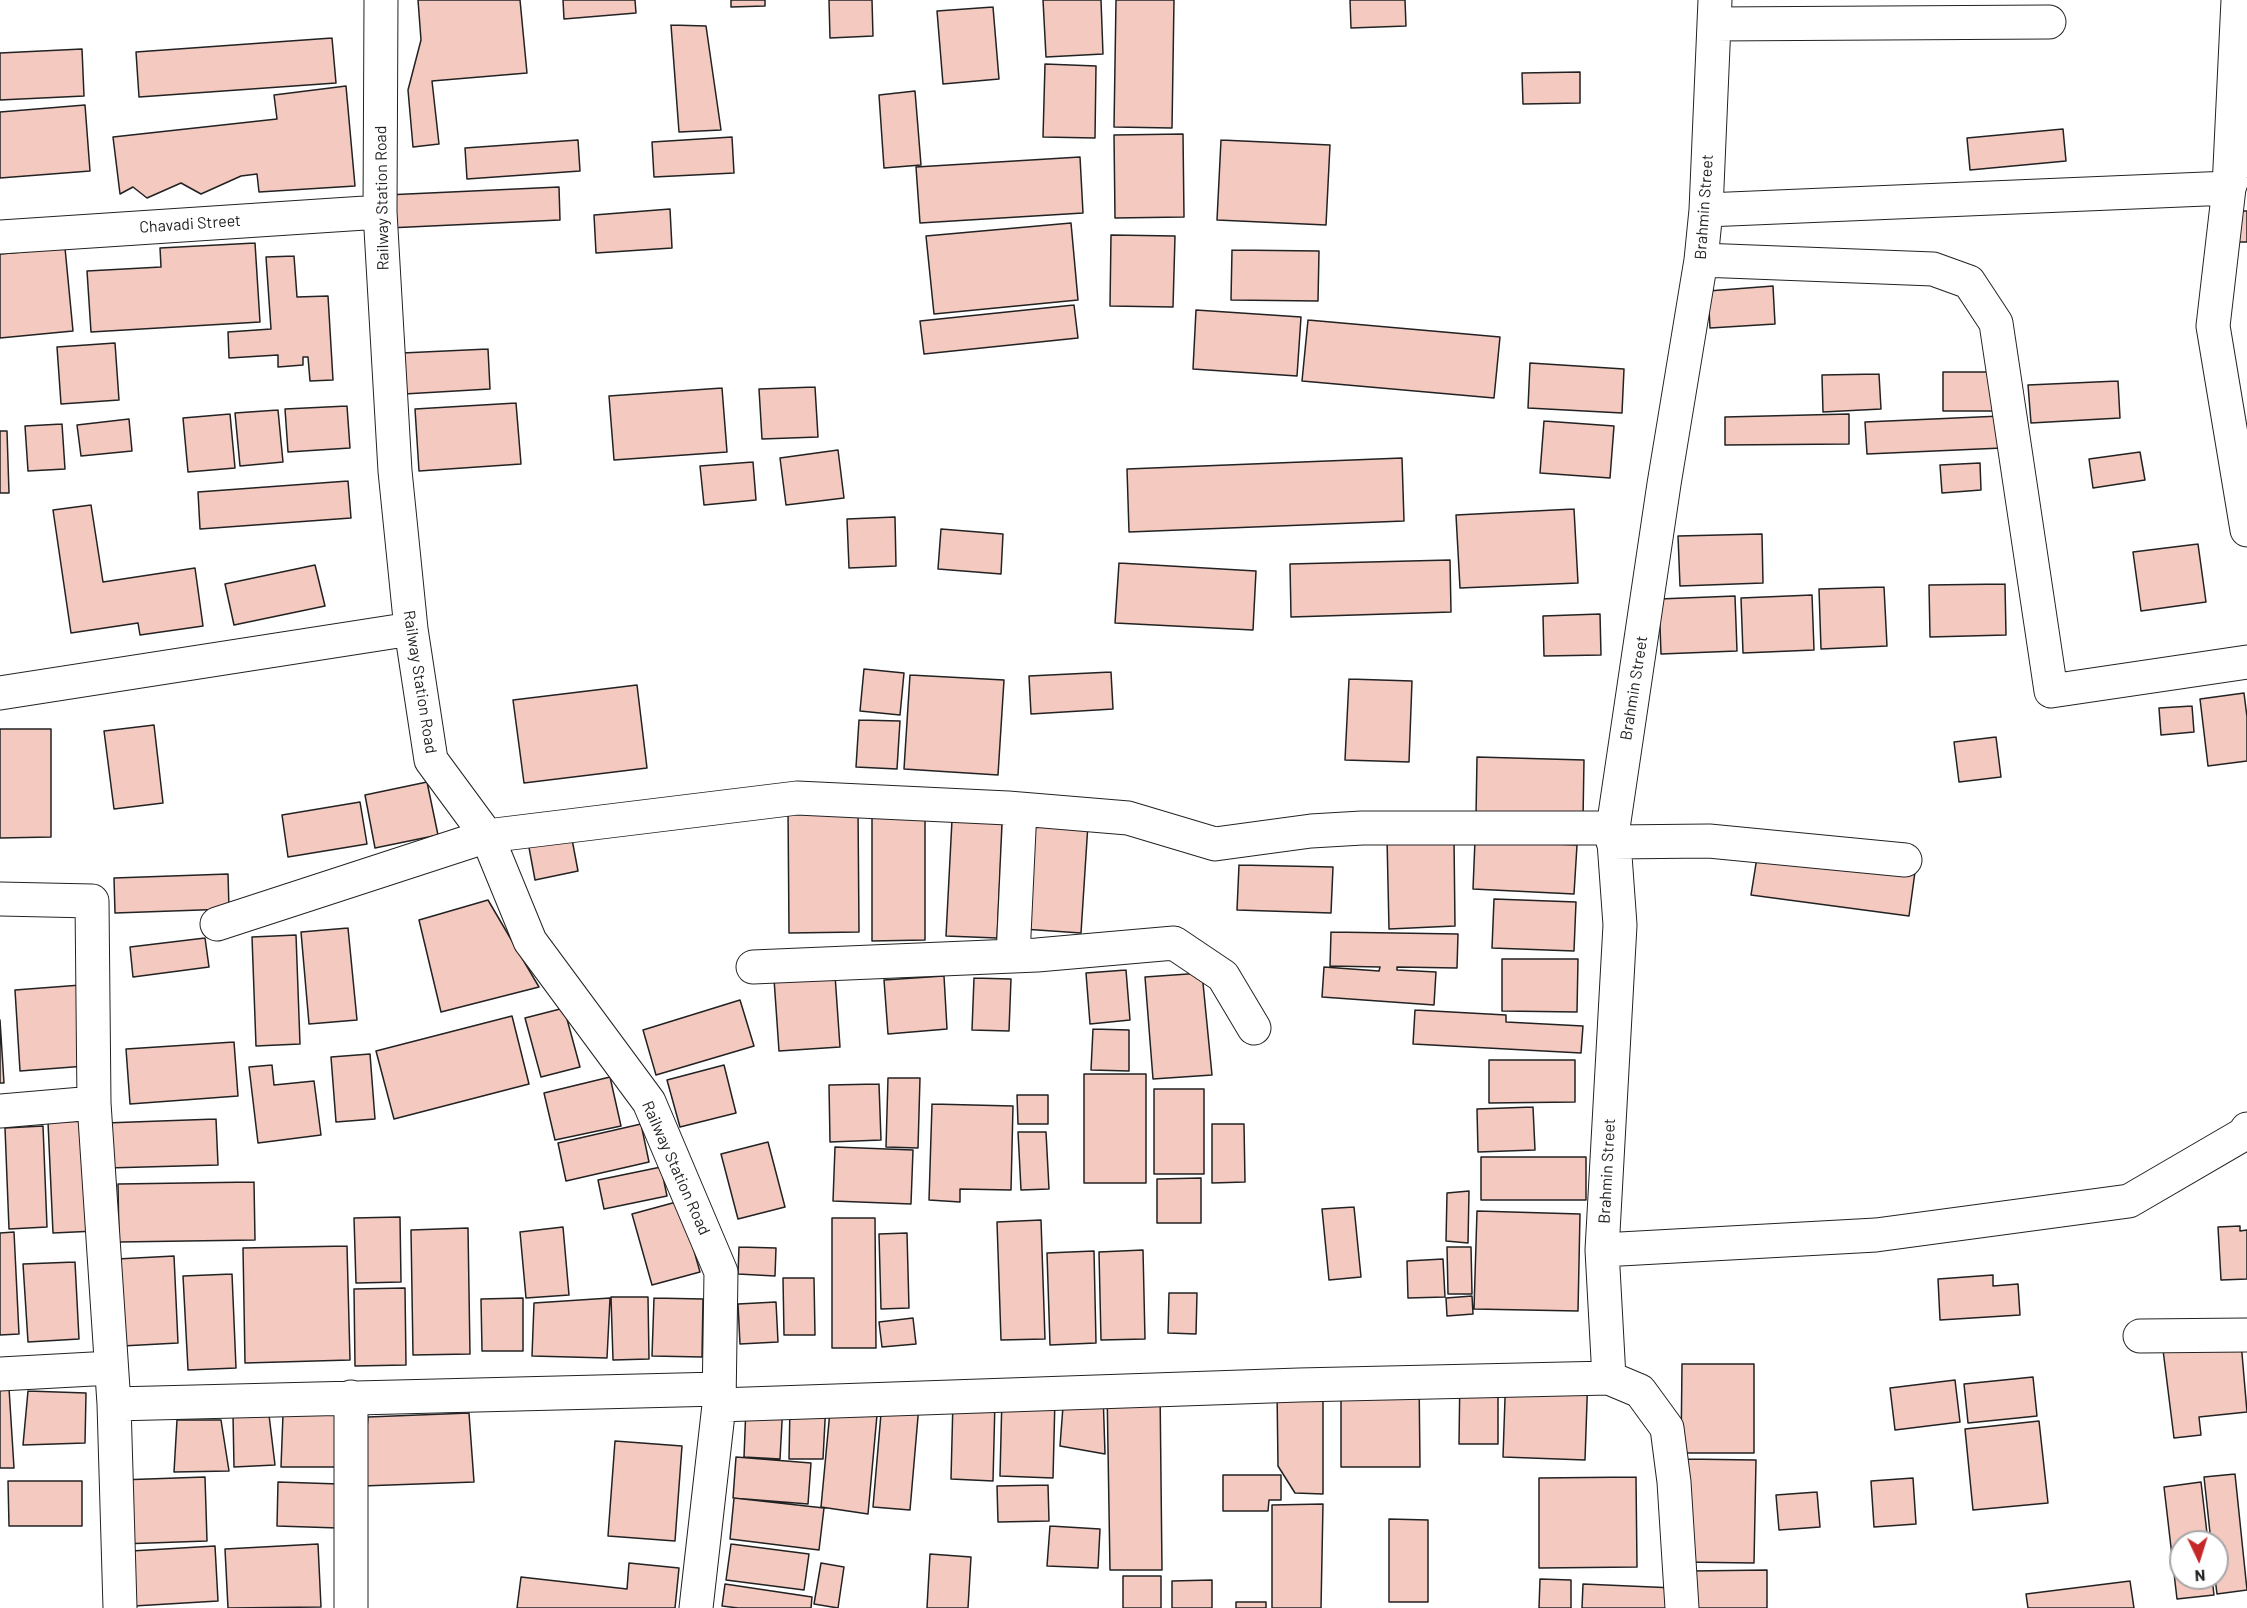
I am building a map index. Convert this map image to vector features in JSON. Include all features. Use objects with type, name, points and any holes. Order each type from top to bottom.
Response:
[{"type":"street","name":"Railway Station Road","points":[[381,0],[380,212],[395,471],[411,629],[431,760],[487,836],[530,941],[649,1102],[721,1272],[719,1397],[696,1608]]},
{"type":"street","points":[[2238,0],[2229,189],[2213,326],[2247,530]]},
{"type":"street","points":[[1715,12],[2049,22]]},
{"type":"street","name":"Brahmin Street","points":[[1609,1378],[1602,1250],[1620,925],[1613,835],[1664,484],[1701,260],[1706,210],[1715,12]]},
{"type":"street","points":[[2229,189],[2238,162],[2247,161]]},
{"type":"street","points":[[1706,210],[2229,189]]},
{"type":"street","name":"Chavadi Street","points":[[0,237],[380,212]]},
{"type":"street","points":[[1701,260],[1933,268],[1969,282],[1996,324],[2051,690],[2247,662]]},
{"type":"street","points":[[0,693],[411,629]]},
{"type":"street","points":[[217,924],[487,836],[797,798],[1020,809],[1128,818],[1215,844],[1311,831],[1362,828],[1613,835],[1905,860]]},
{"type":"street","points":[[1013,956],[1020,809]]},
{"type":"street","points":[[0,899],[92,901],[94,1103],[114,1404],[120,1608]]},
{"type":"street","points":[[753,967],[1013,956],[1174,943],[1223,976],[1254,1028]]},
{"type":"street","points":[[0,1111],[94,1103]]},
{"type":"street","points":[[1602,1250],[1876,1235],[2129,1202],[2244,1134],[2247,1129]]},
{"type":"street","points":[[2140,1336],[2247,1335]]},
{"type":"street","points":[[0,1374],[111,1368]]},
{"type":"street","points":[[114,1404],[351,1397],[719,1397],[1609,1378],[1640,1391],[1667,1428],[1674,1482],[1682,1608]]},
{"type":"street","points":[[351,1397],[351,1608]]},
{"type":"building","points":[[418,0],[520,0],[527,73],[432,81],[439,144],[413,147],[408,90],[421,40]]},
{"type":"building","points":[[563,0],[635,0],[636,13],[564,19]]},
{"type":"building","points":[[731,0],[765,0],[765,6],[731,7]]},
{"type":"building","points":[[829,0],[872,0],[873,36],[830,38]]},
{"type":"building","points":[[1043,0],[1101,0],[1103,54],[1046,57]]},
{"type":"building","points":[[1116,0],[1174,0],[1172,128],[1114,127]]},
{"type":"building","points":[[1350,0],[1405,0],[1406,26],[1351,28]]},
{"type":"building","points":[[993,7],[999,79],[943,84],[937,11]]},
{"type":"building","points":[[671,25],[706,26],[721,130],[679,132]]},
{"type":"building","points":[[332,38],[336,83],[139,97],[136,52]]},
{"type":"building","points":[[82,49],[84,96],[0,100],[0,53]]},
{"type":"building","points":[[1045,64],[1096,66],[1095,138],[1043,137]]},
{"type":"building","points":[[1580,72],[1580,103],[1523,104],[1522,73]]},
{"type":"building","points":[[346,86],[355,186],[259,192],[257,174],[241,176],[201,194],[181,183],[147,198],[133,187],[120,194],[113,137],[277,119],[274,95]]},
{"type":"building","points":[[915,91],[921,165],[884,168],[879,95]]},
{"type":"building","points":[[85,105],[90,171],[0,178],[0,112]]},
{"type":"building","points":[[2063,129],[2066,161],[1970,170],[1967,138]]},
{"type":"building","points":[[1183,134],[1184,217],[1115,218],[1114,135]]},
{"type":"building","points":[[732,137],[734,173],[654,177],[652,142]]},
{"type":"building","points":[[578,140],[580,171],[467,179],[465,148]]},
{"type":"building","points":[[1221,140],[1330,145],[1326,225],[1217,220]]},
{"type":"building","points":[[1080,157],[1083,213],[920,223],[916,167]]},
{"type":"building","points":[[559,187],[560,220],[388,228],[386,195]]},
{"type":"building","points":[[670,209],[672,248],[596,253],[594,215]]},
{"type":"building","points":[[2238,211],[2247,211],[2247,242],[2239,242]]},
{"type":"building","points":[[1071,223],[1078,300],[934,314],[926,236]]},
{"type":"building","points":[[1111,235],[1175,236],[1173,307],[1110,306]]},
{"type":"building","points":[[255,243],[260,322],[91,332],[87,271],[161,267],[160,248]]},
{"type":"building","points":[[65,248],[73,331],[0,338],[0,254]]},
{"type":"building","points":[[1232,250],[1319,251],[1318,301],[1231,300]]},
{"type":"building","points":[[294,256],[297,297],[328,296],[333,380],[310,381],[308,357],[303,357],[303,365],[278,367],[278,355],[229,358],[228,332],[271,329],[266,257]]},
{"type":"building","points":[[1773,286],[1775,324],[1710,328],[1708,291]]},
{"type":"building","points":[[1074,305],[1078,338],[924,354],[920,321]]},
{"type":"building","points":[[1196,310],[1301,317],[1297,376],[1193,369]]},
{"type":"building","points":[[1308,320],[1500,337],[1494,398],[1302,381]]},
{"type":"building","points":[[115,343],[119,400],[61,404],[57,347]]},
{"type":"building","points":[[488,349],[490,389],[404,394],[402,353]]},
{"type":"building","points":[[1530,363],[1624,369],[1622,413],[1528,408]]},
{"type":"building","points":[[1943,372],[2001,372],[2001,411],[1943,411]]},
{"type":"building","points":[[1879,374],[1881,409],[1823,412],[1822,375]]},
{"type":"building","points":[[2118,381],[2120,418],[2031,423],[2028,385]]},
{"type":"building","points":[[815,387],[818,437],[762,439],[759,389]]},
{"type":"building","points":[[722,388],[727,452],[614,460],[609,396]]},
{"type":"building","points":[[516,403],[521,464],[419,471],[415,409]]},
{"type":"building","points":[[347,406],[350,448],[288,452],[285,409]]},
{"type":"building","points":[[278,410],[283,462],[240,466],[235,413]]},
{"type":"building","points":[[230,414],[235,468],[188,472],[183,418]]},
{"type":"building","points":[[1849,414],[1849,444],[1725,445],[1725,417]]},
{"type":"building","points":[[2001,416],[2002,448],[1867,454],[1865,422]]},
{"type":"building","points":[[129,419],[132,451],[81,456],[77,425]]},
{"type":"building","points":[[1544,421],[1614,426],[1610,478],[1540,473]]},
{"type":"building","points":[[62,424],[65,469],[28,471],[25,426]]},
{"type":"building","points":[[0,431],[7,431],[9,493],[0,493]]},
{"type":"building","points":[[838,450],[844,498],[786,505],[780,458]]},
{"type":"building","points":[[2140,452],[2145,480],[2093,488],[2089,459]]},
{"type":"building","points":[[1402,458],[1404,521],[1129,532],[1127,469]]},
{"type":"building","points":[[753,462],[756,500],[704,505],[700,466]]},
{"type":"building","points":[[1980,463],[1981,490],[1942,493],[1940,465]]},
{"type":"building","points":[[348,481],[351,518],[200,529],[198,492]]},
{"type":"building","points":[[91,505],[103,582],[195,568],[203,626],[140,635],[138,623],[71,633],[53,510]]},
{"type":"building","points":[[1574,509],[1578,583],[1460,588],[1456,515]]},
{"type":"building","points":[[895,517],[896,566],[849,568],[847,519]]},
{"type":"building","points":[[941,529],[1003,534],[1001,574],[938,569]]},
{"type":"building","points":[[1762,534],[1763,583],[1680,586],[1678,536]]},
{"type":"building","points":[[2198,544],[2206,602],[2141,611],[2133,552]]},
{"type":"building","points":[[1450,560],[1451,612],[1291,617],[1290,564]]},
{"type":"building","points":[[1119,563],[1256,571],[1253,630],[1115,623]]},
{"type":"building","points":[[315,565],[325,606],[234,625],[225,584]]},
{"type":"building","points":[[2005,584],[2006,635],[1930,637],[1929,585]]},
{"type":"building","points":[[1884,587],[1887,646],[1821,649],[1819,589]]},
{"type":"building","points":[[1812,595],[1814,650],[1743,653],[1741,598]]},
{"type":"building","points":[[1735,596],[1737,651],[1661,654],[1659,599]]},
{"type":"building","points":[[1600,614],[1601,655],[1544,656],[1543,616]]},
{"type":"building","points":[[864,669],[904,673],[900,715],[860,711]]},
{"type":"building","points":[[1111,672],[1113,709],[1031,714],[1029,676]]},
{"type":"building","points":[[910,675],[1004,680],[998,775],[904,769]]},
{"type":"building","points":[[1349,679],[1412,681],[1409,762],[1345,760]]},
{"type":"building","points":[[637,685],[647,768],[524,783],[513,700]]},
{"type":"building","points":[[2244,693],[2247,717],[2247,761],[2208,766],[2200,699]]},
{"type":"building","points":[[2192,706],[2194,732],[2161,735],[2159,708]]},
{"type":"building","points":[[859,720],[900,721],[897,769],[856,767]]},
{"type":"building","points":[[154,725],[163,803],[114,809],[104,731]]},
{"type":"building","points":[[0,729],[51,729],[51,837],[0,838]]},
{"type":"building","points":[[1996,737],[2001,777],[1959,782],[1954,742]]},
{"type":"building","points":[[1477,757],[1584,760],[1583,819],[1476,816]]},
{"type":"building","points":[[427,782],[438,835],[375,848],[365,795]]},
{"type":"building","points":[[360,802],[367,844],[288,857],[282,815]]},
{"type":"building","points":[[858,808],[859,932],[789,933],[788,809]]},
{"type":"building","points":[[925,816],[925,940],[872,941],[872,817]]},
{"type":"building","points":[[952,820],[1002,823],[997,938],[946,936]]},
{"type":"building","points":[[1030,821],[1088,824],[1081,933],[1023,929]]},
{"type":"building","points":[[571,834],[578,871],[535,880],[528,842]]},
{"type":"building","points":[[1387,838],[1454,839],[1455,926],[1389,929]]},
{"type":"building","points":[[1475,840],[1577,845],[1574,894],[1473,889]]},
{"type":"building","points":[[1758,851],[1915,872],[1909,916],[1751,895]]},
{"type":"building","points":[[1239,865],[1333,867],[1331,913],[1237,910]]},
{"type":"building","points":[[228,874],[229,909],[115,913],[114,878]]},
{"type":"building","points":[[1494,899],[1576,902],[1574,951],[1492,948]]},
{"type":"building","points":[[488,900],[539,987],[441,1012],[419,920]]},
{"type":"building","points":[[348,928],[357,1020],[309,1024],[301,932]]},
{"type":"building","points":[[1331,932],[1458,934],[1457,968],[1397,967],[1397,970],[1436,972],[1434,1005],[1322,997],[1324,967],[1379,971],[1380,967],[1330,966]]},
{"type":"building","points":[[296,935],[300,1044],[256,1046],[252,937]]},
{"type":"building","points":[[205,938],[209,967],[133,977],[130,947]]},
{"type":"building","points":[[1502,959],[1578,959],[1577,1012],[1502,1011]]},
{"type":"building","points":[[1126,970],[1130,1020],[1090,1024],[1086,973]]},
{"type":"building","points":[[1202,973],[1212,1075],[1153,1079],[1145,977]]},
{"type":"building","points":[[835,975],[840,1047],[779,1051],[774,979]]},
{"type":"building","points":[[944,976],[947,1029],[888,1034],[884,980]]},
{"type":"building","points":[[974,978],[1011,979],[1009,1031],[972,1030]]},
{"type":"building","points":[[81,985],[86,1066],[20,1071],[15,990]]},
{"type":"building","points":[[740,1000],[754,1046],[656,1075],[643,1030]]},
{"type":"building","points":[[564,1008],[580,1067],[541,1077],[525,1018]]},
{"type":"building","points":[[1415,1010],[1506,1015],[1506,1022],[1583,1026],[1581,1053],[1413,1044]]},
{"type":"building","points":[[512,1016],[529,1084],[394,1119],[376,1051]]},
{"type":"building","points":[[0,1020],[4,1083],[0,1083]]},
{"type":"building","points":[[1093,1029],[1129,1030],[1129,1071],[1091,1070]]},
{"type":"building","points":[[234,1042],[238,1096],[130,1104],[126,1049]]},
{"type":"building","points":[[370,1054],[375,1119],[336,1122],[331,1057]]},
{"type":"building","points":[[1489,1060],[1575,1060],[1575,1102],[1489,1103]]},
{"type":"building","points":[[272,1065],[274,1085],[314,1081],[321,1135],[258,1143],[249,1067]]},
{"type":"building","points":[[724,1065],[736,1113],[680,1127],[667,1080]]},
{"type":"building","points":[[1084,1074],[1146,1074],[1146,1183],[1084,1183]]},
{"type":"building","points":[[610,1077],[621,1126],[555,1140],[544,1093]]},
{"type":"building","points":[[888,1078],[920,1078],[918,1148],[886,1147]]},
{"type":"building","points":[[879,1084],[881,1140],[830,1142],[829,1085]]},
{"type":"building","points":[[1154,1089],[1204,1089],[1204,1174],[1154,1174]]},
{"type":"building","points":[[1017,1095],[1048,1095],[1048,1124],[1018,1124]]},
{"type":"building","points":[[932,1104],[1013,1106],[1011,1190],[960,1189],[960,1202],[929,1200]]},
{"type":"building","points":[[1533,1107],[1535,1150],[1478,1152],[1477,1109]]},
{"type":"building","points":[[216,1119],[218,1165],[107,1168],[105,1123]]},
{"type":"building","points":[[91,1121],[96,1231],[53,1233],[48,1122]]},
{"type":"building","points":[[641,1124],[649,1162],[566,1181],[558,1143]]},
{"type":"building","points":[[1212,1124],[1244,1124],[1245,1182],[1212,1183]]},
{"type":"building","points":[[43,1126],[47,1227],[9,1229],[5,1128]]},
{"type":"building","points":[[1018,1132],[1046,1132],[1049,1189],[1021,1190]]},
{"type":"building","points":[[768,1142],[785,1207],[738,1219],[721,1154]]},
{"type":"building","points":[[835,1147],[913,1150],[911,1204],[833,1201]]},
{"type":"building","points":[[1481,1157],[1586,1157],[1586,1200],[1481,1200]]},
{"type":"building","points":[[661,1167],[667,1196],[604,1209],[598,1180]]},
{"type":"building","points":[[1201,1178],[1201,1223],[1157,1223],[1157,1179]]},
{"type":"building","points":[[254,1182],[255,1240],[119,1242],[118,1184]]},
{"type":"building","points":[[1469,1191],[1468,1243],[1446,1241],[1447,1193]]},
{"type":"building","points":[[680,1201],[700,1272],[652,1285],[632,1214]]},
{"type":"building","points":[[1354,1207],[1361,1277],[1329,1280],[1322,1209]]},
{"type":"building","points":[[1477,1211],[1580,1214],[1578,1311],[1474,1309]]},
{"type":"building","points":[[400,1217],[401,1282],[356,1283],[354,1218]]},
{"type":"building","points":[[832,1218],[875,1218],[876,1348],[832,1348]]},
{"type":"building","points":[[1041,1220],[1045,1339],[1001,1340],[997,1222]]},
{"type":"building","points":[[2240,1226],[2240,1231],[2247,1230],[2247,1279],[2221,1280],[2218,1227]]},
{"type":"building","points":[[563,1227],[569,1295],[526,1298],[520,1232]]},
{"type":"building","points":[[468,1228],[470,1354],[413,1355],[411,1230]]},
{"type":"building","points":[[14,1232],[19,1334],[0,1335],[0,1233]]},
{"type":"building","points":[[907,1233],[909,1308],[881,1309],[879,1234]]},
{"type":"building","points":[[347,1246],[350,1360],[245,1363],[243,1248]]},
{"type":"building","points":[[739,1247],[776,1248],[775,1276],[738,1274]]},
{"type":"building","points":[[1447,1247],[1471,1247],[1472,1294],[1448,1294]]},
{"type":"building","points":[[1143,1250],[1145,1339],[1101,1340],[1099,1252]]},
{"type":"building","points":[[1094,1251],[1096,1343],[1050,1345],[1047,1253]]},
{"type":"building","points":[[174,1256],[178,1343],[122,1346],[117,1259]]},
{"type":"building","points":[[1443,1259],[1445,1297],[1408,1298],[1407,1261]]},
{"type":"building","points":[[75,1262],[79,1339],[28,1342],[23,1264]]},
{"type":"building","points":[[232,1274],[236,1368],[188,1370],[183,1276]]},
{"type":"building","points":[[1993,1275],[1993,1286],[2018,1284],[2020,1315],[1940,1320],[1938,1279]]},
{"type":"building","points":[[783,1278],[814,1278],[815,1335],[784,1335]]},
{"type":"building","points":[[405,1288],[406,1365],[355,1366],[354,1289]]},
{"type":"building","points":[[1169,1293],[1197,1293],[1196,1334],[1168,1333]]},
{"type":"building","points":[[1472,1296],[1473,1314],[1447,1316],[1446,1298]]},
{"type":"building","points":[[611,1297],[648,1297],[649,1359],[613,1360]]},
{"type":"building","points":[[523,1298],[523,1351],[482,1351],[481,1299]]},
{"type":"building","points":[[610,1298],[607,1358],[532,1356],[534,1303]]},
{"type":"building","points":[[654,1298],[703,1299],[702,1357],[652,1356]]},
{"type":"building","points":[[776,1302],[778,1342],[740,1344],[738,1304]]},
{"type":"building","points":[[913,1318],[916,1344],[882,1347],[879,1322]]},
{"type":"building","points":[[2241,1342],[2247,1412],[2199,1417],[2201,1435],[2174,1438],[2163,1350]]},
{"type":"building","points":[[1682,1364],[1754,1364],[1754,1453],[1681,1453]]},
{"type":"building","points":[[1460,1368],[1498,1368],[1498,1444],[1459,1444]]},
{"type":"building","points":[[1506,1369],[1588,1372],[1585,1460],[1503,1457]]},
{"type":"building","points":[[1341,1374],[1419,1374],[1420,1467],[1341,1467]]},
{"type":"building","points":[[2033,1377],[2037,1416],[1968,1423],[1964,1384]]},
{"type":"building","points":[[1955,1380],[1960,1422],[1895,1430],[1890,1388]]},
{"type":"building","points":[[0,1388],[9,1388],[14,1468],[0,1468]]},
{"type":"building","points":[[1107,1388],[1160,1388],[1162,1570],[1110,1570]]},
{"type":"building","points":[[1277,1389],[1323,1389],[1323,1494],[1295,1493],[1278,1466]]},
{"type":"building","points":[[28,1391],[86,1393],[85,1443],[23,1445]]},
{"type":"building","points":[[1103,1392],[1105,1454],[1060,1446],[1064,1393]]},
{"type":"building","points":[[1002,1396],[1055,1398],[1053,1478],[1000,1476]]},
{"type":"building","points":[[953,1400],[995,1401],[993,1481],[951,1479]]},
{"type":"building","points":[[826,1402],[823,1459],[789,1459],[790,1406]]},
{"type":"building","points":[[882,1402],[919,1405],[910,1510],[873,1507]]},
{"type":"building","points":[[783,1404],[780,1459],[744,1457],[746,1406]]},
{"type":"building","points":[[830,1411],[877,1415],[868,1514],[821,1507]]},
{"type":"building","points":[[469,1413],[474,1482],[362,1486],[368,1417]]},
{"type":"building","points":[[283,1414],[337,1414],[337,1467],[281,1467]]},
{"type":"building","points":[[233,1415],[269,1415],[275,1465],[234,1467]]},
{"type":"building","points":[[177,1420],[221,1420],[229,1471],[174,1472]]},
{"type":"building","points":[[2039,1421],[2048,1503],[1973,1510],[1965,1429]]},
{"type":"building","points":[[615,1441],[682,1446],[675,1541],[608,1536]]},
{"type":"building","points":[[736,1457],[811,1463],[808,1504],[733,1498]]},
{"type":"building","points":[[1683,1459],[1756,1460],[1754,1563],[1681,1562]]},
{"type":"building","points":[[2235,1474],[2247,1590],[2217,1594],[2216,1590],[2229,1590],[2229,1530],[2210,1530],[2204,1477]]},
{"type":"building","points":[[1223,1475],[1281,1475],[1281,1500],[1269,1500],[1268,1511],[1223,1511]]},
{"type":"building","points":[[205,1477],[207,1541],[121,1544],[119,1480]]},
{"type":"building","points":[[1636,1477],[1637,1567],[1539,1568],[1539,1478]]},
{"type":"building","points":[[1913,1478],[1916,1524],[1874,1527],[1871,1481]]},
{"type":"building","points":[[8,1481],[82,1481],[82,1526],[9,1526]]},
{"type":"building","points":[[278,1482],[339,1484],[338,1528],[277,1526]]},
{"type":"building","points":[[2201,1482],[2207,1530],[2169,1530],[2164,1487]]},
{"type":"building","points":[[1048,1485],[1049,1521],[998,1522],[997,1486]]},
{"type":"building","points":[[1817,1492],[1820,1527],[1779,1530],[1776,1495]]},
{"type":"building","points":[[734,1498],[824,1508],[819,1550],[730,1539]]},
{"type":"building","points":[[1323,1504],[1321,1608],[1272,1608],[1272,1505]]},
{"type":"building","points":[[1389,1519],[1428,1520],[1428,1602],[1389,1602]]},
{"type":"building","points":[[1050,1526],[1100,1529],[1098,1568],[1047,1566]]},
{"type":"building","points":[[318,1544],[321,1607],[228,1608],[225,1549]]},
{"type":"building","points":[[731,1544],[809,1554],[804,1590],[726,1580]]},
{"type":"building","points":[[215,1546],[218,1601],[134,1606],[131,1551]]},
{"type":"building","points":[[930,1554],[971,1557],[968,1608],[927,1608]]},
{"type":"building","points":[[629,1563],[679,1568],[675,1608],[517,1608],[521,1577],[627,1589]]},
{"type":"building","points":[[821,1563],[844,1567],[838,1608],[814,1604]]},
{"type":"building","points":[[1767,1570],[1767,1608],[1692,1608],[1692,1571]]},
{"type":"building","points":[[1123,1576],[1161,1576],[1161,1608],[1123,1608]]},
{"type":"building","points":[[1540,1579],[1571,1580],[1571,1608],[1539,1608]]},
{"type":"building","points":[[1212,1580],[1212,1608],[1172,1608],[1172,1581]]},
{"type":"building","points":[[2130,1581],[2134,1608],[2028,1608],[2026,1594]]},
{"type":"building","points":[[725,1584],[812,1597],[811,1608],[722,1606]]},
{"type":"building","points":[[1583,1584],[1675,1588],[1674,1608],[1582,1608]]},
{"type":"building","points":[[2176,1590],[2213,1590],[2214,1595],[2177,1599]]},
{"type":"building","points":[[1236,1602],[1266,1602],[1266,1608],[1236,1608]]}]
